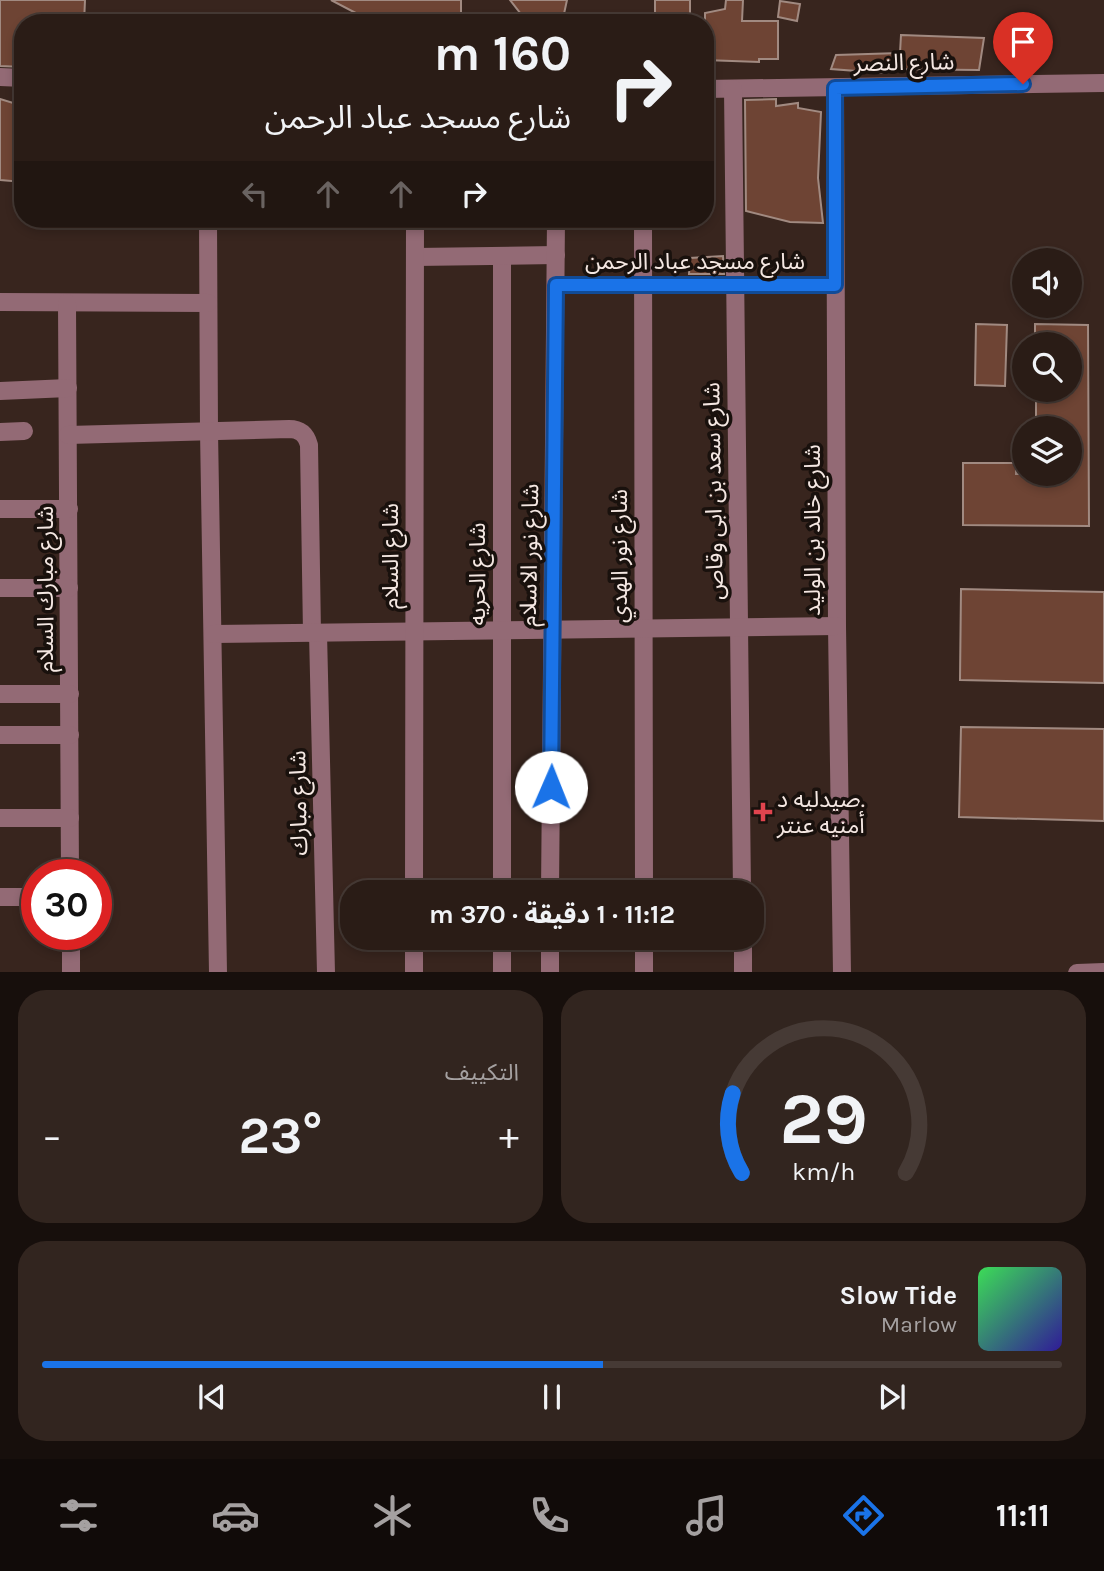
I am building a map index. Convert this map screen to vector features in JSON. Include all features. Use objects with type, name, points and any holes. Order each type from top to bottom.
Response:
[{"type":"street","name":"شارع النصر","points":[[714,89],[1104,83]]},
{"type":"street","name":"شارع خالد بن الوليد","points":[[835,88],[837,626],[842,972]]},
{"type":"street","name":"شارع سعد بن ابى وقاص","points":[[733,89],[742,880]]},
{"type":"street","points":[[208,228],[218,972]]},
{"type":"street","name":"شارع السلام","points":[[414,880],[415,228]]},
{"type":"street","name":"شارع نور الاسلام","points":[[550,880],[556,228]]},
{"type":"street","name":"شارع نور الهدي","points":[[643,228],[643,880]]},
{"type":"street","points":[[415,257],[556,255]]},
{"type":"street","name":"شارع الحريه","points":[[502,256],[502,880]]},
{"type":"street","name":"شارع مسجد عباد الرحمن","points":[[556,285],[835,285]]},
{"type":"street","points":[[0,302],[208,303]]},
{"type":"street","name":"شارع مبارك السلام","points":[[68,303],[70,859]]},
{"type":"street","points":[[0,391],[68,388]]},
{"type":"street","name":"شارع مبارك","points":[[209,431],[296,429],[303,432],[309,445],[326,972]]},
{"type":"street","points":[[0,432],[24,431]]},
{"type":"street","points":[[68,435],[209,431]]},
{"type":"street","points":[[0,509],[69,509]]},
{"type":"street","points":[[0,587],[69,587]]},
{"type":"street","points":[[213,634],[837,626]]},
{"type":"street","points":[[0,694],[70,694]]},
{"type":"street","points":[[0,735],[70,735]]},
{"type":"street","points":[[0,818],[70,818]]},
{"type":"street","points":[[0,897],[21,897]]},
{"type":"street","points":[[71,950],[71,972]]},
{"type":"street","points":[[414,950],[414,972]]},
{"type":"street","points":[[502,950],[502,972]]},
{"type":"street","points":[[550,950],[550,972]]},
{"type":"street","points":[[643,950],[643,972]]},
{"type":"street","points":[[743,950],[743,972]]},
{"type":"street","points":[[1077,972],[1104,972]]},
{"type":"building","points":[[0,0],[85,0],[84,14],[14,14],[14,67],[0,66]]},
{"type":"building","points":[[331,0],[461,0],[461,14],[358,14]]},
{"type":"building","points":[[510,0],[567,0],[564,14],[521,14]]},
{"type":"building","points":[[655,0],[690,0],[690,14],[655,14]]},
{"type":"building","points":[[726,0],[743,0],[742,21],[778,21],[778,59],[759,59],[759,62],[714,60],[714,14],[705,13],[725,9]]},
{"type":"building","points":[[780,1],[800,4],[797,21],[778,17]]},
{"type":"building","points":[[901,35],[984,38],[979,70],[883,69],[883,73],[831,69],[836,55],[900,53]]},
{"type":"building","points":[[0,99],[14,103],[14,181],[0,180]]},
{"type":"building","points":[[776,99],[776,106],[798,103],[798,108],[821,112],[818,178],[823,223],[790,222],[746,211],[745,100]]},
{"type":"building","points":[[723,256],[724,274],[689,274],[690,258]]},
{"type":"building","points":[[976,324],[1007,325],[1005,386],[975,385]]},
{"type":"building","points":[[1035,324],[1088,325],[1089,526],[963,525],[963,463],[1012,463],[1012,486],[1082,486],[1082,416],[1036,416],[1036,402],[1082,402],[1082,332],[1035,332]]},
{"type":"building","points":[[961,589],[1104,592],[1104,683],[960,680]]},
{"type":"building","points":[[961,727],[1104,729],[1104,821],[959,817]]},
{"type":"place","name":"صيدليه د. أمنيه عنتر","points":[[763,812]]},
{"type":"route","points":[[551,787],[556,285],[835,285],[835,88],[1023,84]]}]
